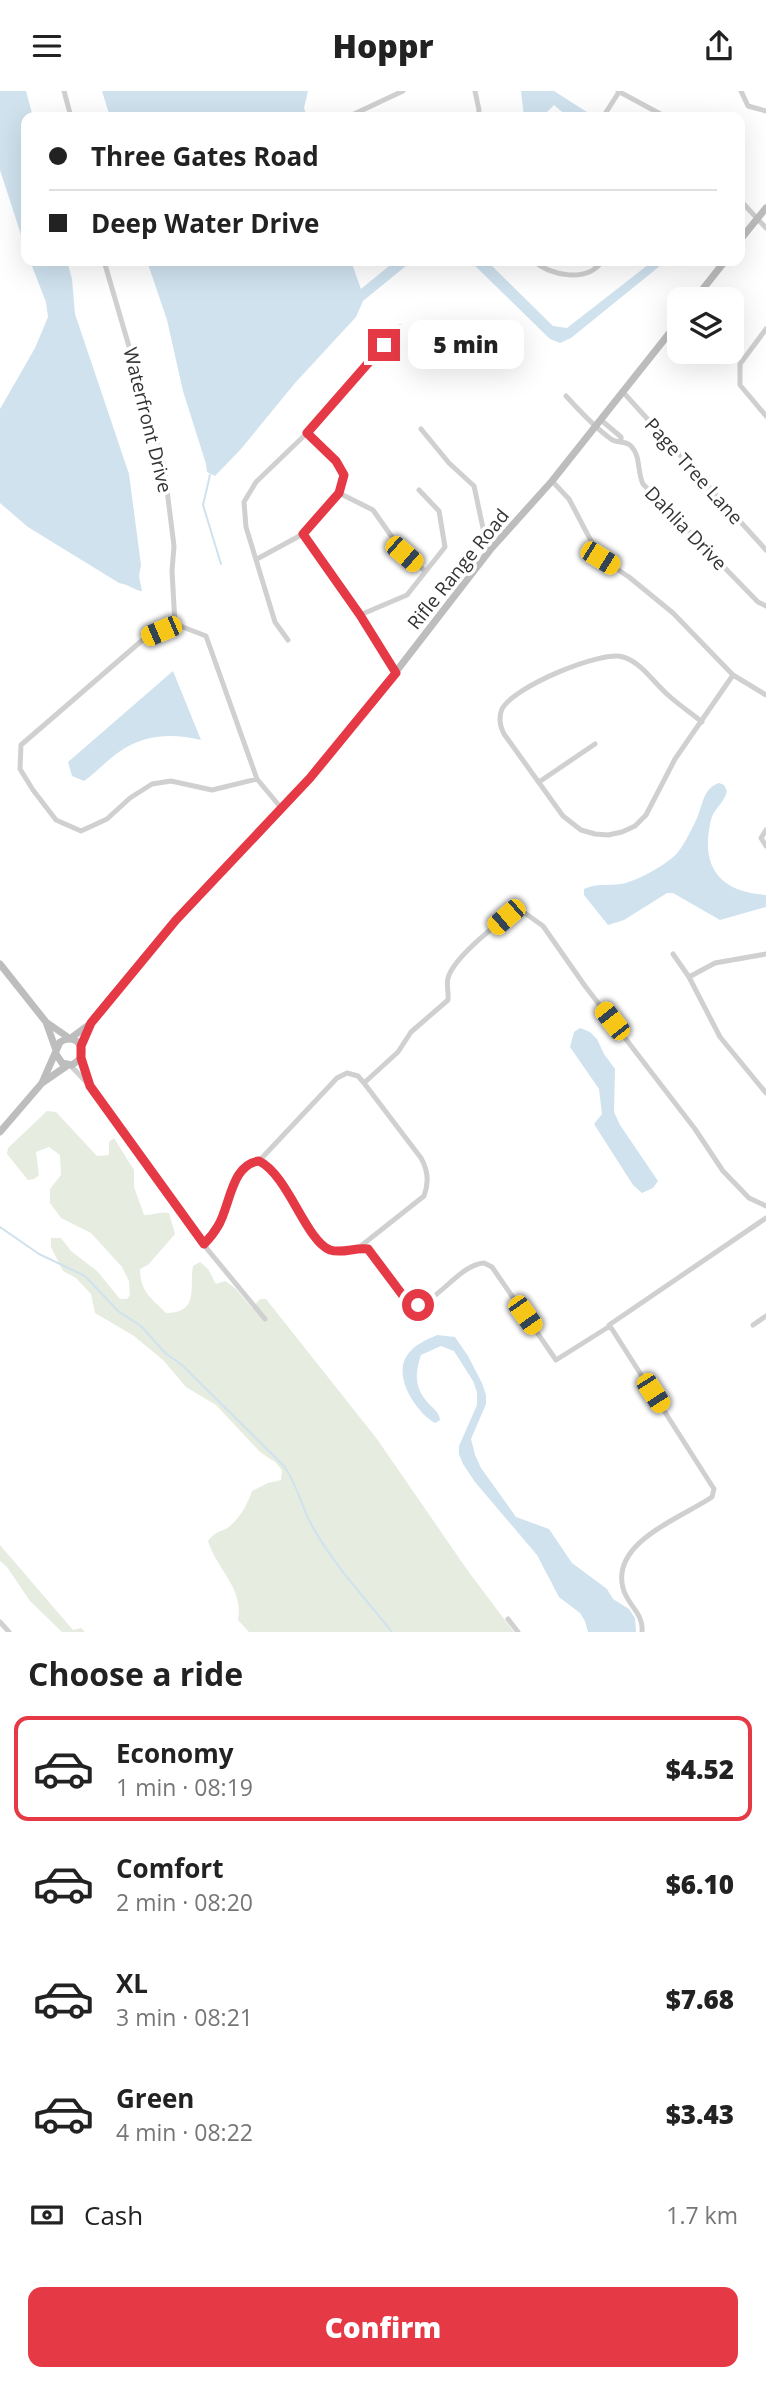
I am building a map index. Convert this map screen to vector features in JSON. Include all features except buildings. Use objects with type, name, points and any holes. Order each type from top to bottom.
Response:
[{"type":"main road","points":[[745,233],[766,208]]},
{"type":"main road","points":[[704,287],[721,266]]},
{"type":"main road","name":"Rifle Range Road","points":[[70,1038],[91,1023],[176,920],[310,778],[396,673],[490,550],[552,481],[667,336]]},
{"type":"main road","points":[[0,964],[46,1022],[81,1046],[81,1058],[42,1083],[0,1132]]},
{"type":"main road","points":[[46,1022],[60,1062],[69,1065]]},
{"type":"main road","name":"Rifle Range Road","points":[[81,1046],[91,1023]]},
{"type":"main road","points":[[42,1083],[60,1042],[70,1038]]},
{"type":"street","points":[[64,91],[70,112]]},
{"type":"street","points":[[358,112],[402,91]]},
{"type":"street","points":[[475,91],[479,112]]},
{"type":"street","points":[[606,112],[619,91],[657,112]]},
{"type":"street","points":[[741,91],[748,106],[766,111]]},
{"type":"street","points":[[745,206],[766,228]]},
{"type":"street","name":"Waterfront Drive","points":[[105,266],[164,466],[174,545],[172,571],[175,624]]},
{"type":"street","points":[[540,266],[576,276],[599,266]]},
{"type":"street","points":[[288,640],[275,622],[246,527],[244,502],[256,482],[307,433],[400,327]]},
{"type":"street","points":[[766,329],[740,364],[740,385],[766,416]]},
{"type":"street","name":"Page Tree Lane","points":[[623,392],[766,550]]},
{"type":"street","name":"Dahlia Drive","points":[[566,396],[598,423],[621,437],[621,442],[627,443],[635,451],[643,484],[758,602],[766,606]]},
{"type":"street","points":[[421,429],[449,463],[474,487],[490,550]]},
{"type":"street","points":[[257,559],[303,534],[339,493],[344,475],[336,461],[307,433]]},
{"type":"street","points":[[552,481],[569,499],[600,558],[629,577],[673,613],[733,675],[766,695]]},
{"type":"street","points":[[360,615],[407,595],[445,547],[439,511],[419,490]]},
{"type":"street","points":[[339,493],[373,510],[404,554],[425,572]]},
{"type":"street","points":[[303,534],[360,615],[396,673]]},
{"type":"street","points":[[257,779],[212,790],[171,781],[152,784],[130,798],[107,819],[81,831],[56,820],[20,769],[21,745],[146,637],[175,624],[206,636],[257,779],[282,809]]},
{"type":"street","points":[[702,722],[668,695],[632,659],[619,655],[608,655],[578,664],[542,680],[510,699],[499,719],[504,734],[563,816],[581,830],[608,835],[635,826],[646,815],[675,759],[702,722],[733,675]]},
{"type":"street","points":[[539,782],[595,744]]},
{"type":"street","points":[[766,830],[761,838],[766,846]]},
{"type":"street","points":[[364,1083],[398,1052],[411,1031],[448,1000],[448,977],[460,960],[506,917],[522,911],[543,926],[585,986],[695,1129],[723,1171],[749,1198],[766,1206]]},
{"type":"street","points":[[673,954],[689,977],[720,1037],[766,1093]]},
{"type":"street","points":[[689,977],[715,963],[766,954]]},
{"type":"street","points":[[81,1058],[90,1086]]},
{"type":"street","points":[[69,1065],[90,1086],[204,1244],[265,1319]]},
{"type":"street","points":[[204,1244],[218,1226],[239,1175],[248,1165],[259,1161],[337,1078],[351,1074],[364,1083],[421,1158],[428,1176],[424,1196],[355,1250]]},
{"type":"street","points":[[259,1161],[273,1170],[320,1243],[335,1251],[364,1248],[371,1252],[407,1301],[413,1305],[424,1303],[468,1268],[480,1263],[490,1265],[557,1360],[766,1218]]},
{"type":"street","points":[[753,1325],[766,1316]]},
{"type":"street","points":[[610,1325],[714,1489],[712,1497],[640,1542],[626,1559],[622,1576],[623,1590],[642,1620],[642,1632]]},
{"type":"street","points":[[508,1619],[518,1632]]},
{"type":"street","points":[[0,1622],[9,1632]]},
{"type":"shaded area","points":[[47,1111],[56,1112],[97,1156],[109,1155],[109,1142],[114,1138],[134,1170],[134,1187],[144,1215],[169,1213],[175,1234],[148,1265],[140,1269],[144,1289],[151,1298],[166,1313],[184,1309],[191,1297],[193,1266],[200,1262],[208,1269],[216,1284],[225,1281],[235,1288],[252,1308],[260,1299],[266,1299],[377,1439],[468,1571],[514,1632],[249,1632],[238,1620],[239,1609],[234,1589],[208,1541],[235,1521],[252,1491],[281,1480],[282,1470],[260,1452],[216,1405],[186,1387],[163,1360],[134,1336],[95,1313],[91,1294],[76,1278],[63,1271],[51,1247],[51,1238],[61,1238],[71,1251],[97,1271],[120,1299],[127,1299],[130,1295],[129,1281],[122,1267],[91,1233],[61,1218],[50,1203],[50,1189],[61,1175],[60,1155],[49,1147],[36,1152],[39,1175],[28,1180],[7,1154],[8,1148]]},
{"type":"shaded area","points":[[0,1545],[73,1630],[81,1628],[85,1632],[62,1632],[30,1601],[0,1561]]},
{"type":"water","points":[[0,91],[26,91],[32,112],[21,112],[21,235],[0,170]]},
{"type":"water","points":[[102,91],[308,91],[305,112],[108,112]]},
{"type":"water","points":[[521,91],[554,91],[587,112],[562,112],[554,105],[547,112],[523,112]]},
{"type":"water","points":[[32,266],[68,266],[75,314],[129,474],[142,591],[119,583],[28,527],[0,503],[0,409],[35,348],[48,317],[46,302]]},
{"type":"water","points":[[149,266],[353,266],[361,289],[389,266],[406,266],[363,301],[356,317],[215,476],[207,472],[183,391],[167,320]]},
{"type":"water","points":[[475,266],[492,266],[553,326],[567,328],[647,266],[660,266],[571,338],[560,343],[550,339]]},
{"type":"water","points":[[173,671],[201,740],[179,736],[148,738],[119,752],[84,781],[72,776],[68,762]]},
{"type":"water","points":[[719,783],[724,785],[727,791],[711,820],[708,850],[711,863],[725,882],[749,893],[766,895],[766,907],[720,920],[673,893],[667,893],[624,920],[608,925],[584,895],[584,889],[627,883],[668,861],[686,840],[707,793]]},
{"type":"water","points":[[580,1028],[597,1039],[615,1069],[614,1112],[658,1181],[653,1188],[642,1193],[633,1185],[594,1124],[602,1114],[599,1089],[570,1047],[574,1032]]},
{"type":"water","points":[[437,1335],[455,1337],[468,1356],[486,1395],[486,1404],[471,1439],[481,1468],[516,1517],[549,1529],[572,1563],[607,1589],[613,1599],[629,1609],[635,1618],[636,1632],[588,1632],[580,1613],[559,1597],[537,1555],[463,1464],[459,1446],[477,1405],[477,1392],[454,1351],[441,1346],[421,1355],[419,1363],[419,1388],[440,1420],[435,1423],[414,1403],[405,1384],[403,1365],[412,1349]]},
{"type":"waterway","points":[[210,475],[203,505],[221,564]]},
{"type":"waterway","points":[[0,1227],[39,1254],[85,1276],[118,1311],[141,1326],[165,1353],[182,1365],[284,1466],[311,1524],[329,1553],[392,1632]]},
{"type":"route","points":[[384,345],[307,433],[336,461],[344,475],[339,493],[303,534],[360,615],[396,673],[310,778],[176,920],[103,1007],[91,1023],[81,1046],[81,1058],[90,1086],[204,1244],[218,1226],[239,1175],[252,1162],[259,1161],[273,1170],[320,1243],[335,1251],[368,1249],[407,1301],[411,1305],[418,1305]]}]
